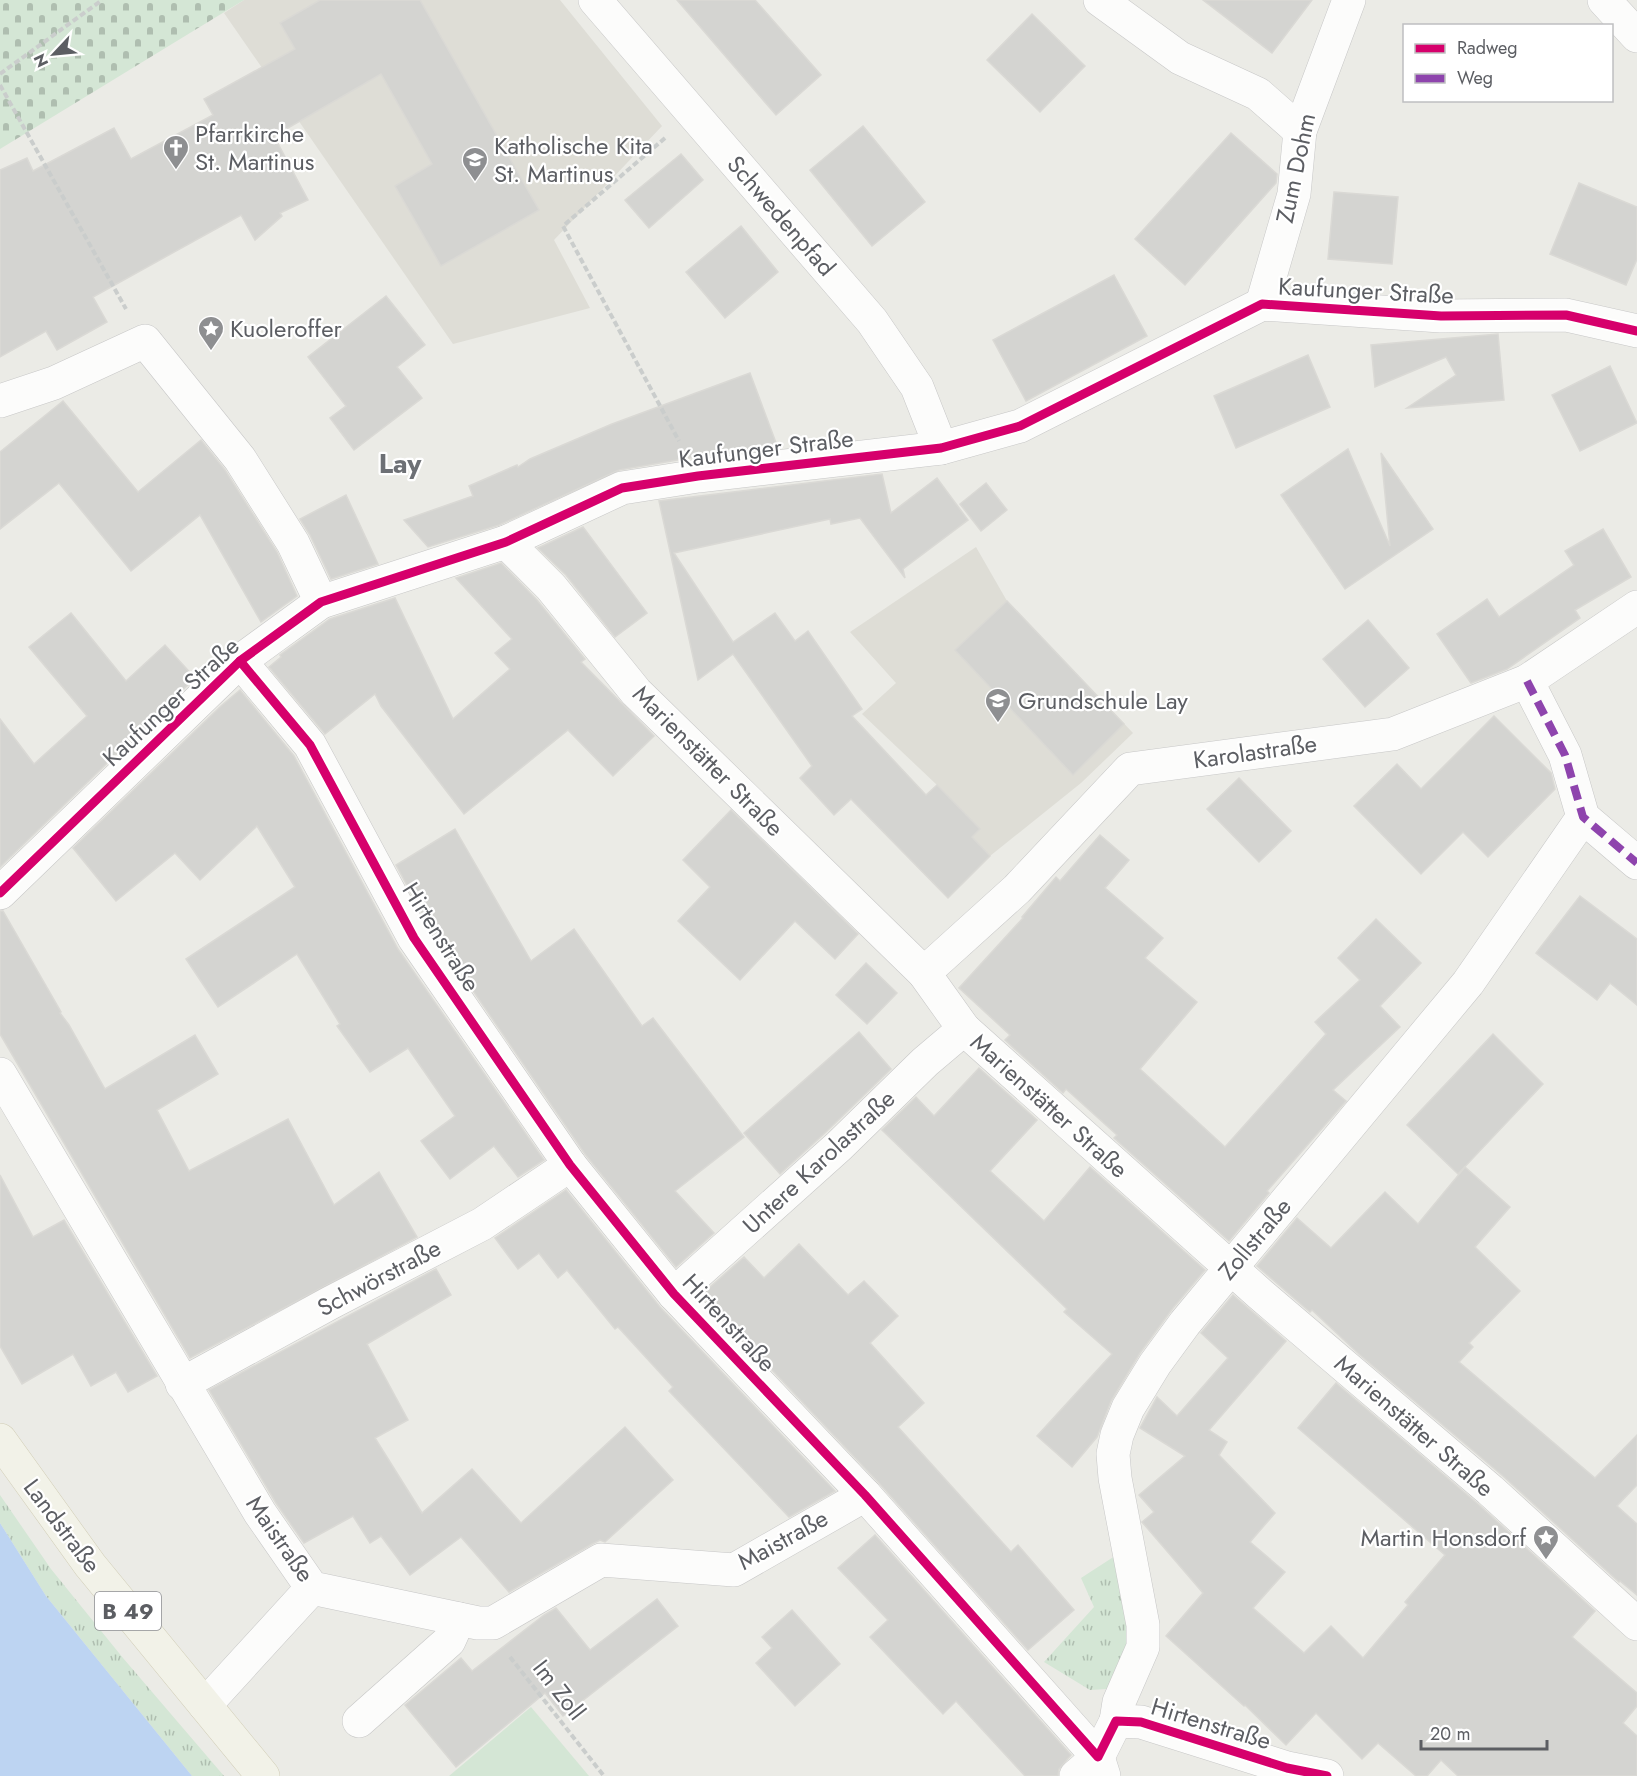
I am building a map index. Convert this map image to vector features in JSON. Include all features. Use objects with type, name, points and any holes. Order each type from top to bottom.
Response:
[{"type":"main road","name":"Landstraße","points":[[0,1440],[90,1565],[264,1776]]},
{"type":"street","name":"Schwedenpfad","points":[[595,0],[872,321],[917,387],[941,448]]},
{"type":"street","points":[[1100,0],[1180,58],[1258,94],[1300,131]]},
{"type":"street","name":"Zum Dohm","points":[[1262,304],[1294,194],[1300,131],[1349,0]]},
{"type":"street","points":[[1604,0],[1637,36]]},
{"type":"street","name":"Kaufunger Straße","points":[[0,893],[240,661],[321,602],[506,542],[622,488],[698,476],[941,448],[1020,426],[1262,304],[1441,316],[1566,315],[1637,331]]},
{"type":"street","points":[[0,401],[54,383],[145,341],[240,459],[293,543],[321,602]]},
{"type":"street","name":"Marienstätter Straße","points":[[506,542],[551,587],[636,692],[924,973],[964,1029],[1231,1268],[1490,1490],[1637,1624]]},
{"type":"street","name":"Karolastraße","points":[[924,973],[1017,889],[1130,769],[1393,734],[1527,681],[1637,608]]},
{"type":"street","name":"Hirtenstraße","points":[[240,661],[310,745],[414,938],[505,1067],[570,1165],[674,1294],[865,1495],[1092,1770],[1116,1721],[1141,1722],[1287,1768],[1327,1776]]},
{"type":"street","points":[[1527,681],[1565,755],[1583,817],[1637,863]]},
{"type":"street","name":"Zollstraße","points":[[1116,1721],[1119,1702],[1143,1647],[1143,1625],[1115,1478],[1113,1454],[1117,1435],[1128,1408],[1155,1364],[1185,1323],[1468,983],[1583,817]]},
{"type":"street","name":"Untere Karolastraße","points":[[674,1294],[839,1146],[925,1062],[964,1029]]},
{"type":"street","name":"Maistraße","points":[[0,1074],[260,1513],[312,1588],[459,1619],[493,1623],[601,1560],[734,1570],[865,1495]]},
{"type":"street","name":"Schwörstraße","points":[[182,1384],[330,1303],[482,1224],[570,1165]]},
{"type":"street","points":[[205,1706],[312,1588]]},
{"type":"street","points":[[358,1721],[449,1641],[459,1619]]},
{"type":"path","points":[[0,74],[102,0]]},
{"type":"path","points":[[0,85],[145,341]]},
{"type":"path","points":[[692,114],[563,226],[698,476]]},
{"type":"shaded area","name":"Katholische Kita St. Martinus","points":[[244,0],[560,0],[662,126],[554,240],[590,308],[453,344],[224,13]]},
{"type":"shaded area","name":"Grundschule Lay","points":[[976,547],[1007,601],[1133,733],[1081,783],[990,856],[948,898],[886,835],[937,785],[862,714],[896,683],[850,632]]},
{"type":"green space","points":[[0,0],[244,0],[0,149]]},
{"type":"green space","points":[[0,1495],[51,1569],[123,1658],[224,1776],[192,1776],[46,1596],[0,1523]]},
{"type":"green space","points":[[1118,1554],[1133,1628],[1107,1689],[1090,1690],[1044,1662],[1094,1607],[1081,1578]]},
{"type":"green space","points":[[531,1707],[589,1776],[449,1776]]},
{"type":"water","points":[[0,1523],[46,1596],[192,1776],[0,1776]]},
{"type":"building","points":[[320,0],[420,0],[539,210],[441,266],[395,186],[432,164],[381,74],[274,136],[308,200],[280,213],[282,216],[255,240],[241,215],[93,297],[107,322],[57,350],[46,331],[0,357],[0,170],[27,158],[33,171],[114,128],[131,159],[213,115],[204,99],[295,49],[280,23]]},
{"type":"building","points":[[677,0],[755,0],[821,75],[776,115]]},
{"type":"building","points":[[1203,0],[1312,0],[1272,53]]},
{"type":"building","points":[[1032,14],[1085,66],[1040,112],[987,60]]},
{"type":"building","points":[[863,126],[925,202],[872,246],[810,170]]},
{"type":"building","points":[[1231,133],[1277,174],[1276,183],[1185,285],[1135,239]]},
{"type":"building","points":[[681,154],[703,180],[649,228],[625,200]]},
{"type":"building","points":[[1579,183],[1637,207],[1637,259],[1626,285],[1550,254]]},
{"type":"building","points":[[1334,192],[1398,197],[1392,264],[1328,259]]},
{"type":"building","points":[[741,226],[778,272],[725,318],[686,272]]},
{"type":"building","points":[[1114,275],[1147,336],[1026,401],[993,340]]},
{"type":"building","points":[[386,296],[425,345],[397,367],[422,398],[354,450],[330,418],[346,406],[308,357]]},
{"type":"building","points":[[1498,334],[1504,400],[1407,408],[1456,375],[1446,357],[1375,387],[1371,345]]},
{"type":"building","points":[[1308,355],[1330,407],[1236,448],[1214,396]]},
{"type":"building","points":[[1610,366],[1637,423],[1580,451],[1552,395]]},
{"type":"building","points":[[750,373],[778,448],[695,457],[619,470],[499,525],[428,547],[404,520],[473,496],[469,486],[517,465],[518,467],[530,459],[612,424]]},
{"type":"building","points":[[63,401],[138,492],[201,440],[225,470],[277,552],[297,596],[261,622],[200,515],[131,571],[59,483],[0,529],[0,452]]},
{"type":"building","points":[[1348,449],[1390,546],[1381,453],[1433,529],[1345,589],[1281,495]]},
{"type":"building","points":[[882,474],[891,513],[937,478],[968,520],[903,569],[905,578],[860,518],[831,524],[830,519],[674,553],[733,642],[775,613],[795,641],[808,631],[862,709],[852,716],[926,795],[937,785],[980,829],[972,837],[990,856],[948,898],[851,799],[834,815],[800,778],[812,766],[733,654],[698,680],[659,501]]},
{"type":"building","points":[[986,483],[1007,510],[981,531],[960,504]]},
{"type":"building","points":[[346,495],[378,564],[331,579],[300,519]]},
{"type":"building","points":[[583,527],[647,613],[615,637],[566,575],[538,548]]},
{"type":"building","points":[[1603,529],[1631,577],[1575,610],[1580,618],[1507,669],[1471,683],[1437,634],[1487,599],[1499,617],[1574,565],[1565,551]]},
{"type":"building","points":[[501,563],[537,600],[585,659],[581,662],[654,736],[613,776],[568,730],[464,814],[381,706],[375,694],[325,734],[269,667],[281,657],[280,655],[330,619],[395,598],[453,719],[510,669],[495,653],[512,639],[456,578]]},
{"type":"building","points":[[1007,601],[1124,724],[1073,775],[955,650]]},
{"type":"building","points":[[71,613],[126,681],[165,645],[195,678],[0,867],[0,719],[34,764],[87,716],[29,647]]},
{"type":"building","points":[[1368,620],[1409,668],[1365,707],[1323,659]]},
{"type":"building","points":[[240,690],[294,756],[398,949],[544,1160],[518,1177],[494,1146],[450,1179],[421,1141],[455,1116],[408,1048],[370,1072],[337,1026],[340,1024],[297,954],[218,1007],[186,959],[295,887],[257,826],[200,880],[175,853],[116,901],[73,848]]},
{"type":"building","points":[[1494,716],[1551,773],[1555,789],[1488,857],[1463,832],[1421,874],[1354,806],[1397,764],[1421,789]]},
{"type":"building","points":[[1239,778],[1291,831],[1259,862],[1207,809]]},
{"type":"building","points":[[731,810],[858,934],[835,959],[795,921],[740,980],[678,921],[710,887],[683,860]]},
{"type":"building","points":[[455,829],[531,961],[574,929],[642,1026],[653,1018],[744,1137],[675,1191],[714,1233],[676,1267],[585,1154],[430,928],[396,865]]},
{"type":"building","points":[[1100,835],[1129,860],[1105,888],[1163,938],[1145,958],[1197,1002],[1140,1069],[1225,1147],[1326,1034],[1315,1022],[1360,980],[1338,958],[1376,919],[1421,963],[1380,1006],[1400,1027],[1333,1090],[1346,1101],[1267,1191],[1269,1193],[1229,1241],[1114,1138],[1117,1135],[1066,1089],[1063,1093],[1005,1040],[1010,1035],[959,988],[1023,918],[1056,877],[1060,881]]},
{"type":"building","points":[[1580,896],[1637,939],[1637,1005],[1610,983],[1597,1000],[1536,953]]},
{"type":"building","points":[[0,911],[3,911],[105,1089],[195,1035],[218,1074],[157,1110],[189,1171],[288,1119],[334,1205],[379,1172],[417,1237],[190,1358],[0,1034]]},
{"type":"building","points":[[866,963],[897,993],[867,1024],[836,995]]},
{"type":"building","points":[[859,1032],[891,1069],[780,1174],[744,1133]]},
{"type":"building","points":[[1493,1034],[1543,1084],[1458,1174],[1407,1125]]},
{"type":"building","points":[[979,1068],[1037,1120],[990,1171],[1044,1221],[1090,1167],[1205,1270],[1140,1353],[1111,1401],[1097,1437],[1072,1467],[1037,1436],[1112,1354],[1064,1312],[1067,1309],[882,1130],[916,1097],[934,1116]]},
{"type":"building","points":[[1465,1167],[1510,1207],[1475,1247],[1520,1291],[1469,1343],[1473,1347],[1459,1362],[1595,1478],[1637,1435],[1637,1485],[1617,1506],[1637,1524],[1637,1595],[1619,1582],[1503,1476],[1360,1355],[1312,1310],[1310,1312],[1257,1266],[1297,1218],[1331,1248],[1385,1192],[1418,1224]]},
{"type":"building","points":[[0,1175],[33,1237],[64,1220],[157,1376],[128,1392],[116,1372],[91,1386],[73,1354],[22,1384],[0,1346]]},
{"type":"building","points":[[566,1190],[660,1307],[835,1491],[789,1517],[669,1391],[673,1387],[618,1327],[615,1329],[567,1270],[558,1278],[539,1253],[518,1269],[495,1238]]},
{"type":"building","points":[[799,1244],[848,1295],[864,1281],[898,1316],[870,1343],[924,1403],[898,1427],[1011,1552],[1018,1545],[1074,1610],[1028,1650],[879,1483],[701,1295],[744,1257],[764,1278]]},
{"type":"building","points":[[436,1269],[451,1295],[367,1344],[408,1420],[375,1438],[422,1513],[472,1469],[521,1523],[625,1427],[673,1480],[605,1542],[600,1540],[592,1544],[509,1592],[461,1537],[410,1575],[381,1536],[370,1543],[353,1516],[304,1543],[276,1503],[209,1390]]},
{"type":"building","points":[[1233,1295],[1286,1341],[1209,1430],[1227,1442],[1219,1455],[1275,1513],[1250,1542],[1285,1572],[1253,1608],[1304,1653],[1331,1626],[1363,1658],[1408,1605],[1405,1602],[1445,1555],[1298,1428],[1336,1383],[1478,1504],[1595,1611],[1572,1637],[1637,1693],[1637,1706],[1623,1723],[1637,1736],[1637,1776],[1458,1776],[1441,1760],[1427,1776],[1416,1776],[1378,1743],[1362,1759],[1316,1713],[1286,1745],[1245,1705],[1166,1636],[1203,1593],[1142,1522],[1154,1512],[1139,1495],[1185,1456],[1140,1428],[1157,1397],[1177,1416],[1228,1358],[1201,1333]]},
{"type":"building","points":[[875,1535],[1071,1755],[1059,1769],[1058,1776],[1025,1776],[956,1701],[943,1714],[870,1637],[888,1620],[838,1568]]},
{"type":"building","points":[[657,1599],[678,1626],[563,1716],[545,1693],[456,1767],[405,1705],[461,1658],[472,1671],[556,1608],[590,1650]]},
{"type":"building","points":[[792,1610],[840,1664],[795,1706],[756,1663],[772,1648],[762,1637]]},
{"type":"marked path","points":[[1527,681],[1565,755],[1583,817],[1637,863]]},
{"type":"cycle path","points":[[0,893],[240,661],[321,602],[506,542],[622,488],[698,476],[941,448],[1020,426],[1262,304],[1441,316],[1566,315],[1637,331]]},
{"type":"cycle path","points":[[240,661],[310,745],[414,938],[570,1165],[674,1294],[865,1495],[1098,1757],[1116,1721],[1141,1722],[1287,1768],[1327,1776]]},
{"type":"place","name":"Pfarrkirche St. Martinus","points":[[176,171]]},
{"type":"place","name":"Katholische Kita St. Martinus","points":[[475,183]]},
{"type":"place","name":"Kuoleroffer","points":[[211,352]]},
{"type":"place","name":"Grundschule Lay","points":[[998,724]]},
{"type":"place","name":"Martin Honsdorf","points":[[1546,1561]]},
{"type":"district","name":"Lay","points":[[400,464]]}]
